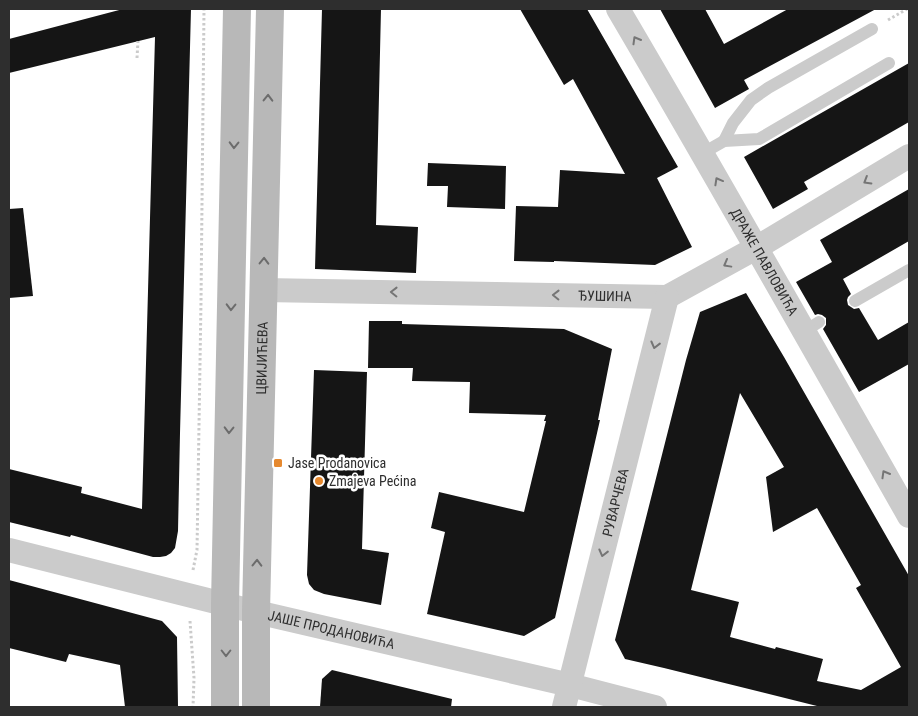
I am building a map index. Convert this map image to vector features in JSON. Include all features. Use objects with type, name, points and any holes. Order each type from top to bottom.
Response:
[{"type":"main road","points":[[225,707],[225,604],[237,9]]},
{"type":"main road","name":"ЦВИЈИЋЕВА","points":[[256,707],[256,612],[270,9]]},
{"type":"street","name":"ДРАЖЕ ПАВЛОВИЋА","points":[[618,9],[703,153],[756,248],[812,326],[909,516]]},
{"type":"street","name":"ЂУШИНА","points":[[264,290],[667,297],[756,248],[909,156]]},
{"type":"street","name":"РУВАРЧЕВА","points":[[567,696],[667,297]]},
{"type":"street","name":"ЈАШЕ ПРОДАНОВИЋА","points":[[9,550],[256,612],[567,696],[655,707]]},
{"type":"lane","points":[[724,141],[733,123],[751,100],[768,88],[872,29]]},
{"type":"lane","points":[[703,153],[724,141],[759,139],[890,63]]},
{"type":"lane","points":[[855,301],[909,270]]},
{"type":"path","points":[[193,707],[194,678],[189,595],[197,550],[204,9]]},
{"type":"path","points":[[137,58],[138,41]]},
{"type":"building","points":[[123,9],[191,9],[178,531],[175,548],[166,556],[160,557],[153,557],[71,535],[70,537],[9,522],[9,469],[82,487],[81,493],[142,509],[155,37],[9,73],[9,39]]},
{"type":"building","points":[[322,9],[381,9],[376,225],[418,227],[416,273],[315,269]]},
{"type":"building","points":[[520,9],[587,9],[678,167],[657,178],[692,247],[655,265],[514,261],[516,206],[558,207],[560,170],[625,174],[573,79],[564,85]]},
{"type":"building","points":[[660,9],[705,9],[724,44],[788,9],[876,9],[744,80],[749,89],[715,108]]},
{"type":"building","points":[[909,63],[909,122],[804,182],[808,189],[773,209],[744,157]]},
{"type":"building","points":[[428,163],[506,166],[505,209],[447,207],[448,186],[427,186]]},
{"type":"building","points":[[909,189],[909,241],[843,279],[851,294],[847,300],[848,305],[854,309],[859,308],[878,340],[909,322],[909,364],[859,392],[823,329],[826,325],[826,318],[822,315],[815,315],[796,282],[832,262],[820,240]]},
{"type":"building","points":[[23,208],[33,296],[9,298],[9,209]]},
{"type":"building","points":[[746,293],[909,576],[909,707],[821,707],[625,659],[615,640],[686,360],[700,312]],"holes":[[[740,393],[784,467],[766,477],[773,532],[817,508],[861,585],[856,588],[901,667],[861,690],[817,681],[823,659],[730,637],[739,602],[691,590]]]},
{"type":"building","points":[[369,321],[402,321],[402,324],[564,329],[612,349],[598,420],[600,420],[555,618],[524,636],[427,614],[445,532],[431,528],[439,492],[524,512],[546,415],[469,413],[470,382],[412,381],[413,368],[368,368]]},
{"type":"building","points":[[314,370],[367,372],[362,549],[389,553],[381,605],[324,594],[314,590],[309,584],[307,575]]},
{"type":"building","points":[[9,580],[162,621],[177,637],[178,707],[125,707],[120,665],[69,654],[66,662],[9,648]]},
{"type":"building","points":[[332,670],[452,699],[451,707],[320,707],[322,679]]},
{"type":"place","name":"Jase Prodanovica","points":[[278,463]]},
{"type":"place","name":"Zmajeva Pećina","points":[[319,481]]}]
